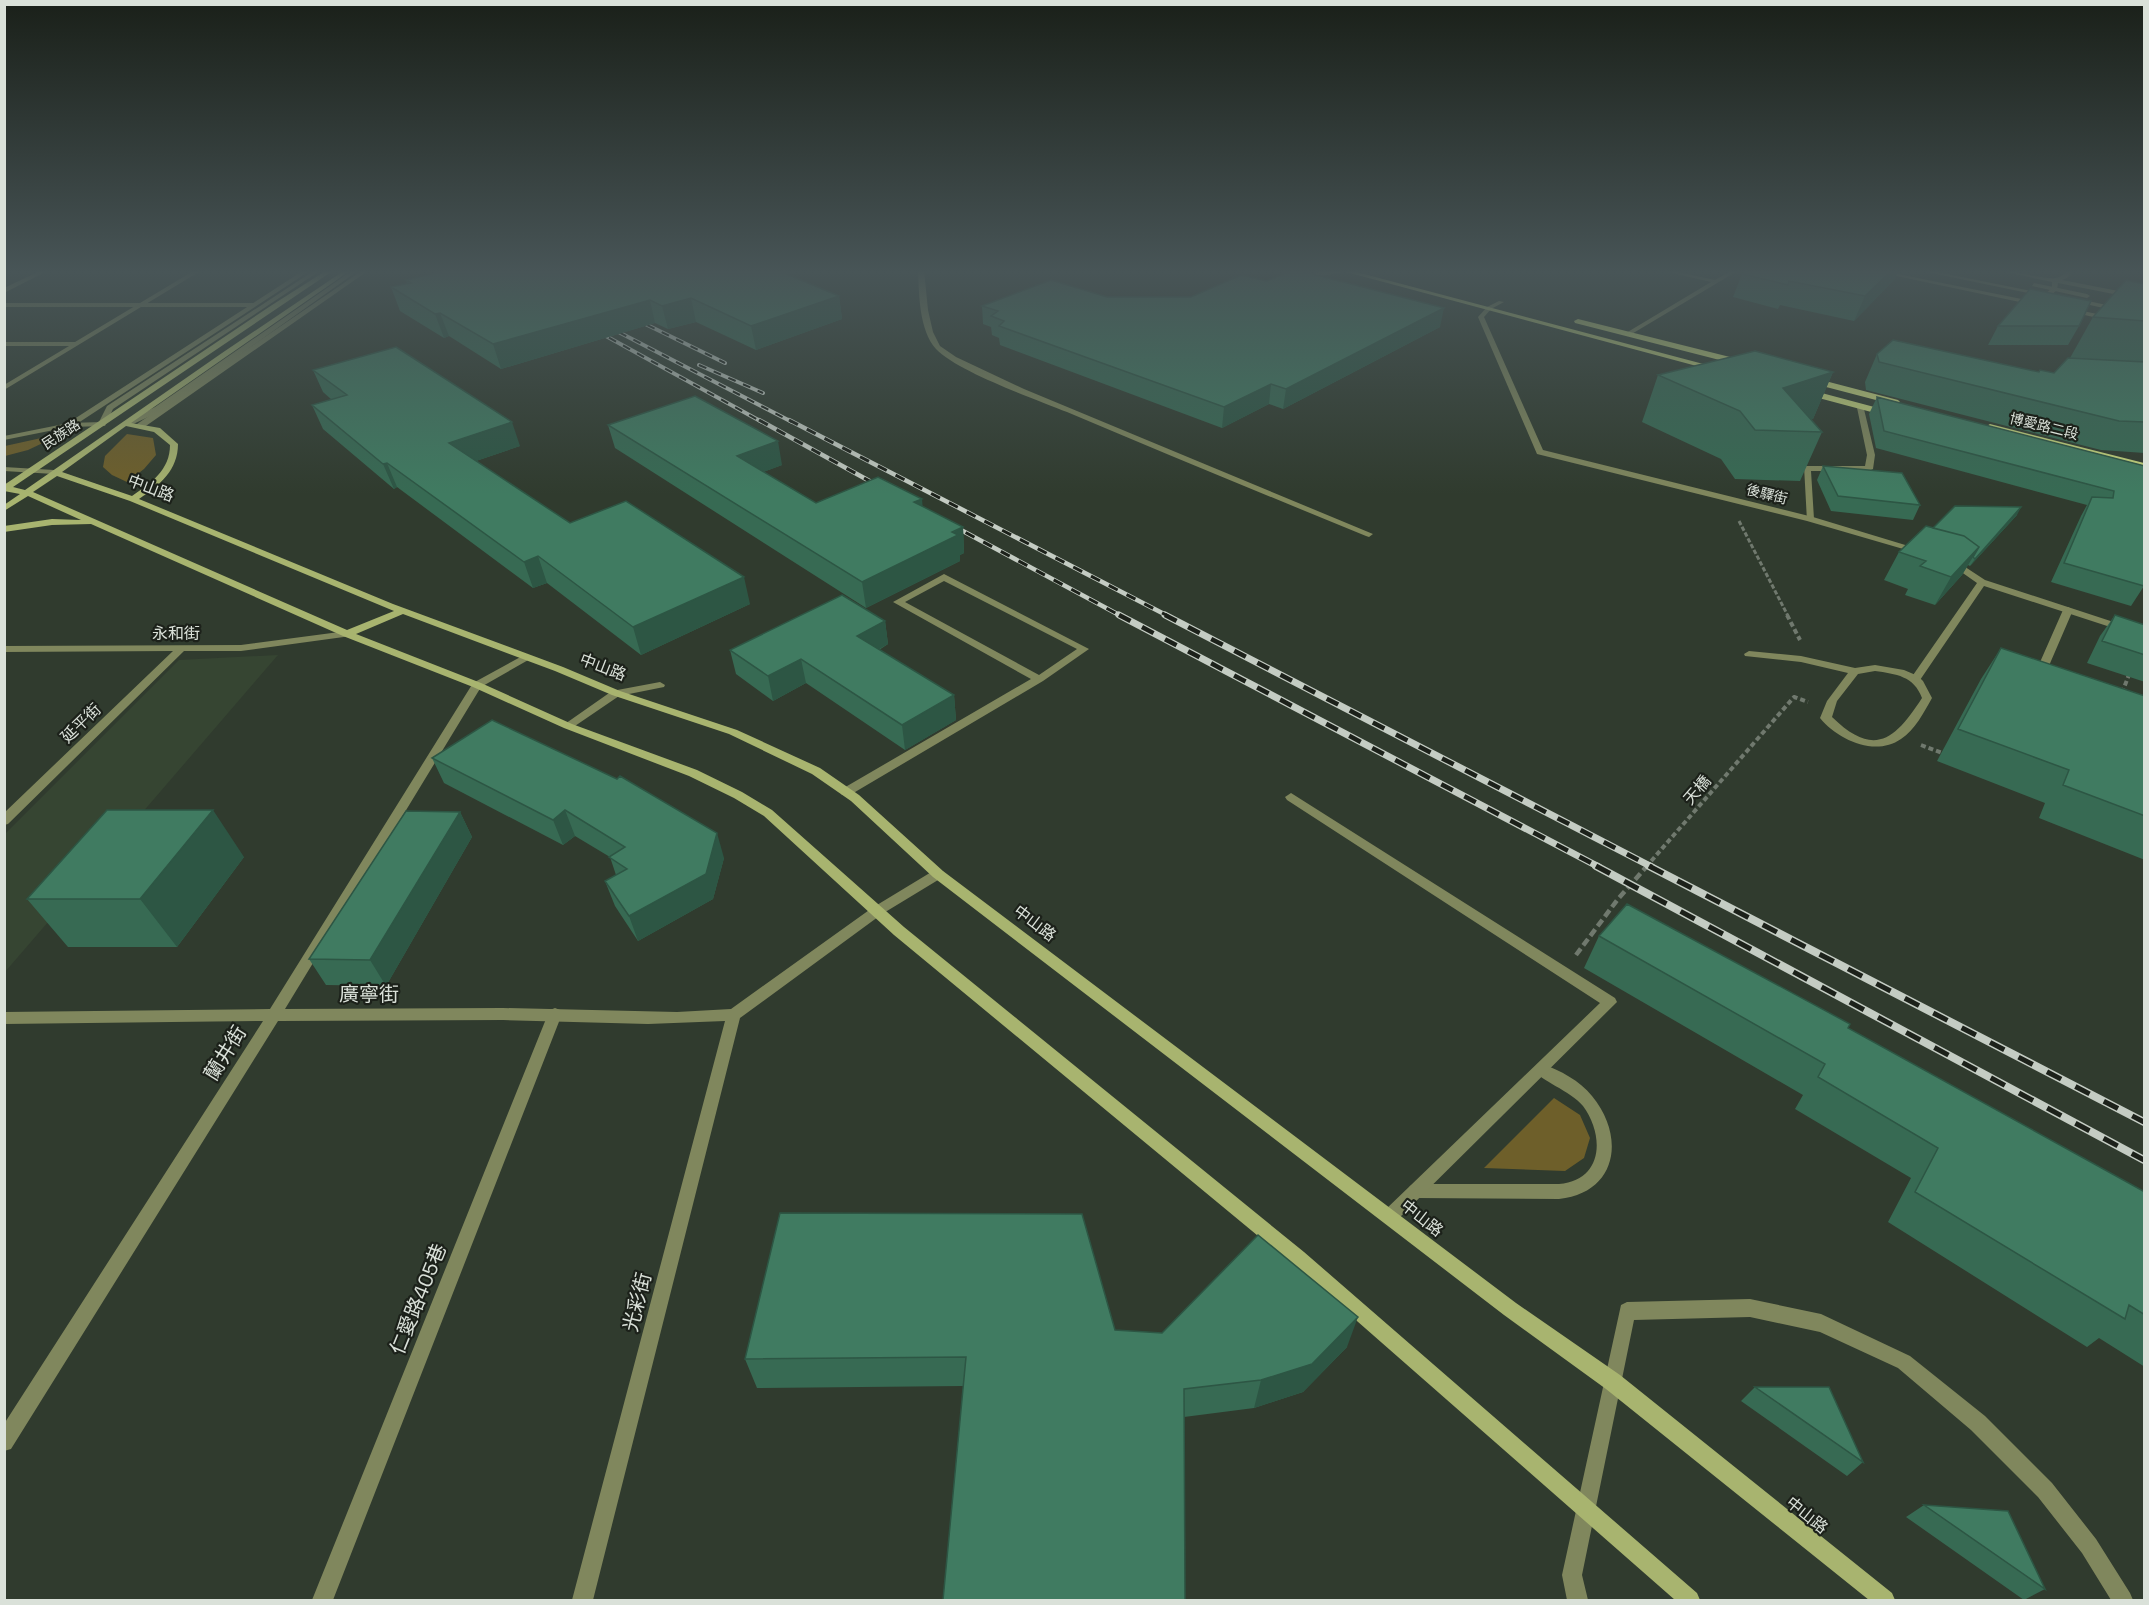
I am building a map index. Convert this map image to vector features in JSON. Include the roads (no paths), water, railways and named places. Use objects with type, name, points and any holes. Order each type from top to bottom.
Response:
[{"type":"main road","name":"民族路","points":[[5,488],[219,345]]},
{"type":"main road","points":[[156,406],[242,345]]},
{"type":"main road","points":[[1629,345],[1732,372]]},
{"type":"main road","points":[[1672,345],[1755,366]]},
{"type":"main road","points":[[1800,378],[1904,404]]},
{"type":"main road","points":[[1789,387],[1904,418]]},
{"type":"main road","name":"民族路","points":[[4,509],[126,424]]},
{"type":"main road","points":[[126,424],[157,430],[174,444],[175,449],[172,462],[165,474],[133,499]]},
{"type":"main road","name":"博愛路二段","points":[[1984,425],[2145,466]]},
{"type":"main road","name":"中山路","points":[[54,472],[133,499],[402,611],[616,693],[639,699],[753,741],[816,771],[846,792],[920,855],[938,874],[1510,1309],[1613,1382],[1885,1600]]},
{"type":"main road","points":[[5,488],[27,493],[347,633],[477,685],[568,726],[693,773],[768,813],[908,939],[1298,1258],[1690,1600]]},
{"type":"main road","points":[[4,529],[52,522],[95,523]]},
{"type":"main road","points":[[347,633],[402,611]]},
{"type":"street","points":[[4,388],[76,345]]},
{"type":"street","points":[[69,425],[192,345]]},
{"type":"street","points":[[4,438],[69,425],[102,424],[110,408],[205,345]]},
{"type":"street","points":[[126,424],[246,345]]},
{"type":"street","points":[[141,426],[258,345]]},
{"type":"street","points":[[936,345],[972,368],[1021,391],[1369,534]]},
{"type":"street","name":"後驛街","points":[[1493,345],[1540,452],[1810,519],[1930,554]]},
{"type":"street","points":[[1810,519],[1807,468],[1869,469],[1871,455],[1858,405]]},
{"type":"street","points":[[4,469],[54,472]]},
{"type":"street","points":[[1941,557],[1952,560],[1982,582],[2145,635]]},
{"type":"street","points":[[846,792],[1039,679],[1084,649],[944,577],[898,602],[1039,679]]},
{"type":"street","points":[[1916,678],[1982,582]]},
{"type":"street","points":[[2062,675],[2042,669],[2068,610]]},
{"type":"street","name":"永和街","points":[[4,649],[241,648],[347,633]]},
{"type":"street","name":"延平街","points":[[4,821],[182,648]]},
{"type":"street","points":[[1749,654],[1802,659],[1855,671],[1875,668],[1893,670],[1916,678],[1924,687],[1927,698],[1904,731],[1887,743],[1870,743],[1838,731],[1826,718],[1832,701],[1855,671]]},
{"type":"street","points":[[477,685],[526,657]]},
{"type":"street","name":"蘭井街","points":[[4,1442],[274,1014],[477,685]]},
{"type":"street","points":[[568,726],[616,693],[660,685]]},
{"type":"street","points":[[1291,797],[1610,1002],[1390,1216]]},
{"type":"street","points":[[734,1015],[877,911],[938,874]]},
{"type":"street","name":"廣寧街","points":[[4,1018],[274,1014],[555,1014],[697,1019],[734,1015]]},
{"type":"street","name":"仁愛路405巷","points":[[322,1600],[555,1014]]},
{"type":"street","name":"光彩街","points":[[583,1600],[734,1015]]},
{"type":"street","points":[[1416,1191],[1577,1188],[1589,1179],[1605,1159],[1605,1142],[1600,1122],[1590,1101],[1568,1084],[1542,1070]]},
{"type":"street","points":[[1577,1600],[1572,1575],[1627,1311],[1750,1308],[1821,1323],[1904,1362],[1978,1423],[2044,1490],[2089,1546],[2123,1600]]},
{"type":"railway","points":[[622,345],[762,422]]},
{"type":"railway","points":[[643,345],[792,422]]},
{"type":"railway","points":[[688,345],[725,363]]},
{"type":"railway","points":[[699,365],[763,393]]},
{"type":"railway","points":[[759,420],[884,489]]},
{"type":"railway","points":[[789,420],[1168,616]]},
{"type":"railway","points":[[948,523],[1121,616]]},
{"type":"railway","points":[[1119,615],[1599,867]]},
{"type":"railway","points":[[1165,615],[1652,867]]},
{"type":"railway","points":[[1596,866],[2144,1160]]},
{"type":"railway","points":[[1649,866],[2144,1122]]}]
